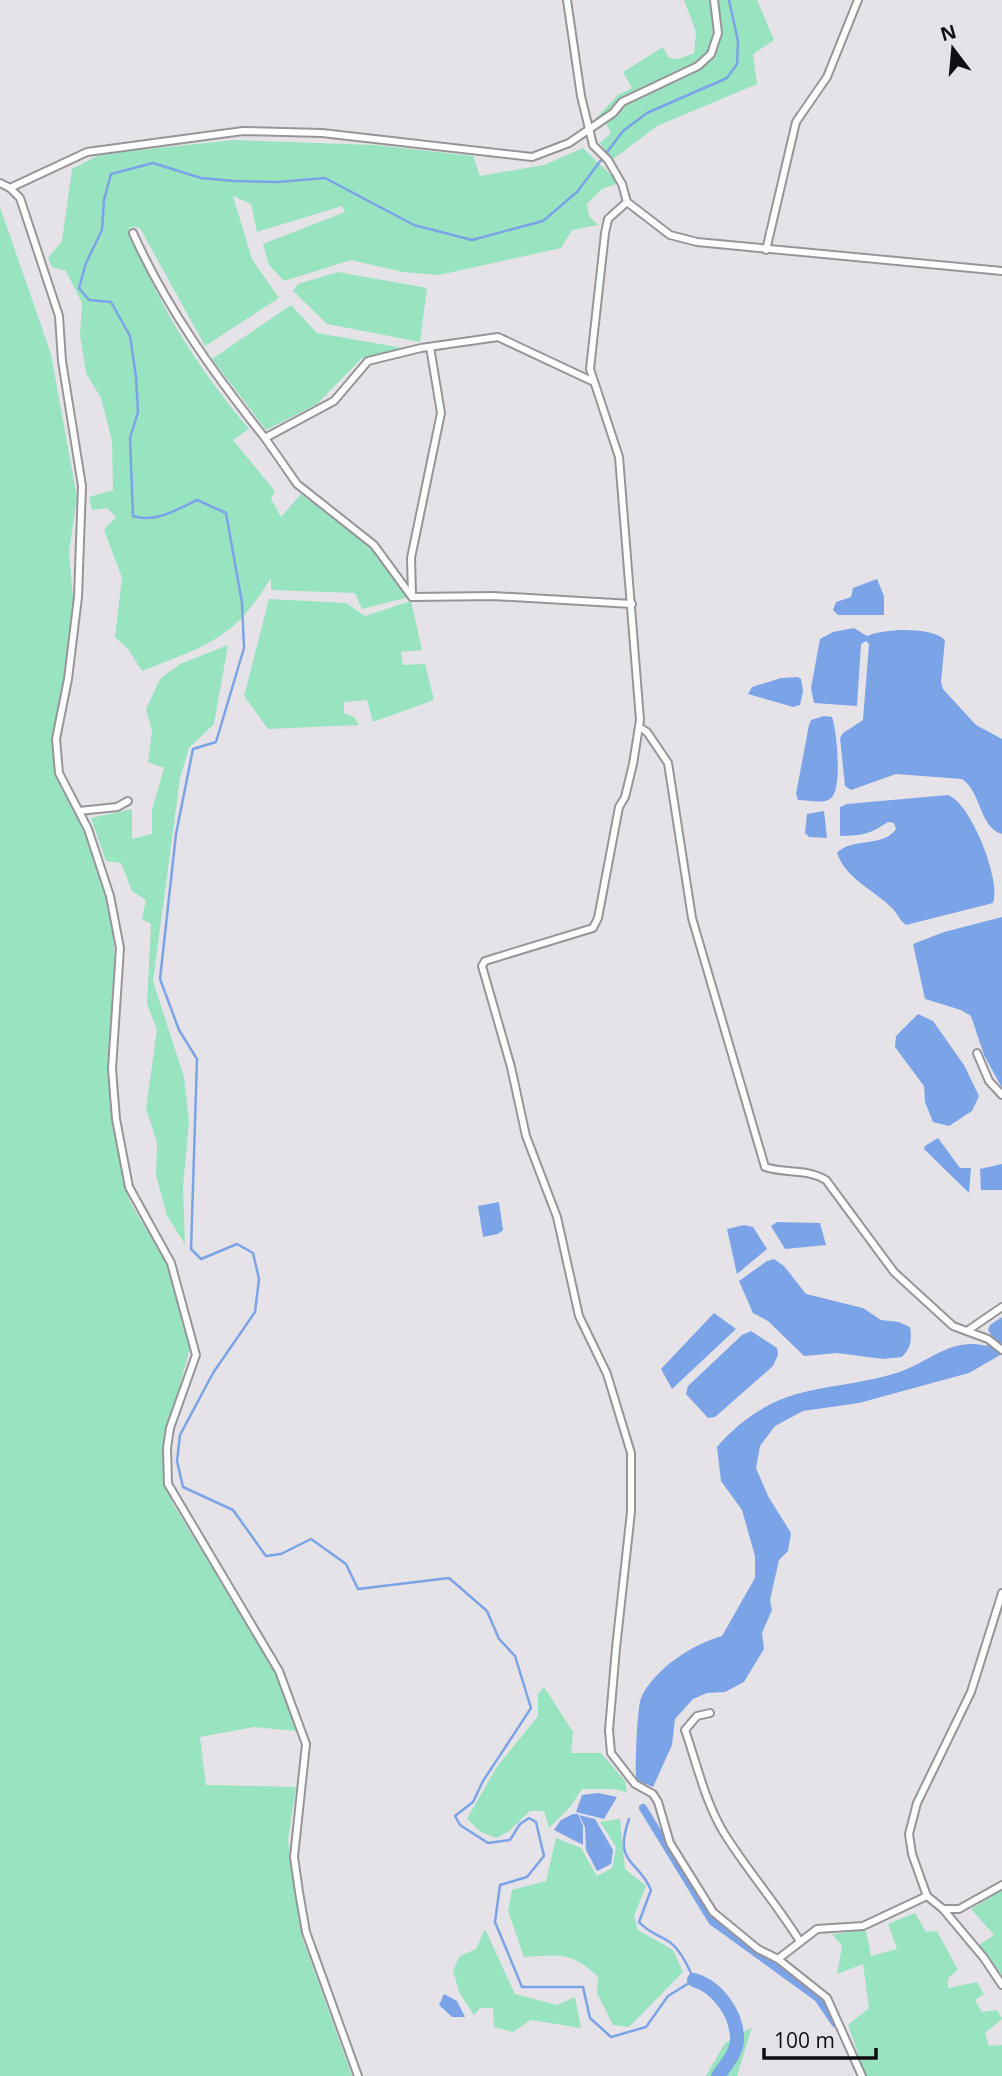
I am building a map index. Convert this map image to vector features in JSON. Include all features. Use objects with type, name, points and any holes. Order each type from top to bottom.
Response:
[{"type":"street","points":[[567,0],[590,130],[598,152],[608,160],[622,184],[627,202],[670,235],[697,242],[766,250],[1002,271]]},
{"type":"street","points":[[10,188],[87,152],[243,131],[347,135],[532,158],[569,144],[613,113],[622,102],[698,66],[711,54],[718,33],[714,0]]},
{"type":"street","points":[[766,250],[796,122],[827,77],[858,0]]},
{"type":"street","points":[[0,183],[20,198],[58,316],[82,486],[78,597],[68,679],[56,738],[59,773],[88,829],[110,896],[120,948],[112,1069],[116,1119],[129,1187],[171,1263],[196,1355],[170,1428],[167,1448],[168,1484],[279,1671],[306,1744],[294,1857],[299,1892],[306,1932],[358,2076]]},
{"type":"street","points":[[627,202],[608,219],[590,369],[619,457],[632,604],[639,727],[633,764],[625,797],[619,807],[598,918],[593,928],[493,958],[482,965],[511,1067],[526,1136],[557,1217],[579,1316],[607,1374],[631,1453],[631,1512],[609,1730],[611,1753],[635,1784],[653,1794],[658,1802],[670,1843],[713,1912],[758,1949],[778,1959],[827,1998],[862,2076]]},
{"type":"street","points":[[133,233],[155,282],[214,374],[265,438],[297,484],[374,545],[412,597]]},
{"type":"street","points":[[265,438],[334,401],[368,361],[430,347],[498,337],[594,382]]},
{"type":"street","points":[[412,597],[411,558],[425,477],[441,414],[430,347]]},
{"type":"street","points":[[412,597],[494,596],[632,604]]},
{"type":"street","points":[[639,727],[647,732],[668,763],[692,918],[741,1081],[760,1158],[765,1167],[779,1172],[812,1172],[825,1180],[894,1272],[953,1326],[988,1339],[1002,1350]]},
{"type":"street","points":[[79,811],[117,807],[128,801]]},
{"type":"street","points":[[977,1053],[989,1081],[1002,1095]]},
{"type":"street","points":[[967,1331],[1002,1307]]},
{"type":"street","points":[[1002,1593],[971,1692],[917,1803],[909,1834],[912,1854],[927,1896],[943,1909],[998,1975],[1002,1985]]},
{"type":"street","points":[[710,1713],[698,1716],[685,1730],[708,1797],[723,1831],[774,1900],[799,1941]]},
{"type":"street","points":[[943,1909],[959,1909],[1002,1885]]},
{"type":"street","points":[[778,1959],[817,1929],[863,1926],[927,1896]]},
{"type":"green space","points":[[684,0],[757,0],[774,40],[753,54],[757,84],[657,126],[612,160],[600,143],[611,133],[606,123],[595,119],[618,95],[632,88],[623,72],[663,47],[669,58],[679,59],[694,53],[696,32]]},
{"type":"green space","points":[[234,140],[375,145],[473,156],[480,176],[544,165],[583,148],[619,183],[602,189],[587,204],[589,216],[598,225],[572,230],[561,248],[439,275],[403,272],[351,260],[284,281],[269,265],[263,244],[345,212],[342,206],[257,232],[251,204],[233,196],[252,259],[279,298],[205,346],[140,228],[129,227],[165,308],[195,358],[249,429],[233,440],[275,491],[271,499],[281,517],[301,494],[373,547],[409,597],[362,609],[355,593],[271,590],[271,578],[257,599],[231,628],[201,647],[142,671],[128,649],[115,637],[122,578],[104,530],[116,517],[107,508],[92,510],[89,497],[113,490],[112,441],[101,398],[86,373],[80,335],[82,303],[66,271],[52,267],[48,258],[62,241],[72,169],[101,154]]},
{"type":"green space","points":[[0,207],[51,354],[77,497],[69,552],[74,608],[72,639],[52,736],[58,775],[88,834],[111,911],[115,959],[110,1078],[121,1165],[130,1202],[168,1266],[191,1344],[166,1436],[165,1479],[173,1504],[276,1672],[297,1731],[254,1727],[200,1737],[206,1785],[296,1787],[288,1840],[302,1937],[352,2076],[0,2076]]},
{"type":"green space","points":[[338,272],[427,288],[420,342],[327,324],[293,291],[298,284]]},
{"type":"green space","points":[[291,305],[317,333],[403,348],[362,358],[317,404],[266,430],[212,359]]},
{"type":"green space","points":[[269,599],[346,603],[365,616],[411,601],[422,650],[401,652],[403,665],[425,664],[434,700],[373,722],[367,700],[344,702],[344,713],[354,717],[359,725],[268,729],[244,696]]},
{"type":"green space","points":[[228,645],[214,724],[189,748],[180,778],[153,981],[184,1077],[189,1121],[183,1187],[185,1244],[167,1216],[156,1175],[157,1143],[146,1108],[157,1030],[147,1004],[151,924],[142,919],[146,900],[132,891],[121,863],[106,861],[91,818],[132,809],[132,839],[152,834],[152,810],[164,768],[148,762],[152,731],[146,709],[160,679],[180,664]]},
{"type":"green space","points":[[544,1687],[573,1732],[571,1753],[601,1753],[625,1781],[627,1792],[582,1789],[570,1807],[549,1828],[544,1811],[530,1811],[508,1832],[496,1838],[481,1832],[467,1819],[496,1768],[538,1716],[538,1694]]},
{"type":"green space","points":[[620,1819],[625,1869],[646,1886],[634,1916],[638,1930],[673,1950],[683,1972],[629,2027],[613,2025],[597,1993],[598,1977],[580,1963],[564,1956],[524,1957],[508,1911],[512,1890],[546,1881],[556,1838],[581,1848],[597,1876],[612,1868],[616,1847],[600,1822]]},
{"type":"green space","points":[[1002,1890],[1002,1975],[979,1945],[994,1935],[971,1909]]},
{"type":"green space","points":[[915,1913],[926,1932],[937,1931],[958,1970],[948,1978],[948,1988],[977,1982],[984,1994],[975,2000],[982,2012],[997,2010],[1002,2019],[985,2033],[989,2046],[1002,2045],[1002,2076],[866,2076],[848,2025],[869,2008],[863,1964],[837,1974],[842,1946],[832,1934],[866,1930],[871,1956],[897,1949],[888,1924]]},
{"type":"green space","points":[[485,1929],[515,1994],[557,2005],[575,1997],[581,2028],[531,2020],[513,2032],[494,2027],[493,2008],[480,2008],[474,2015],[459,1992],[453,1970],[460,1956],[476,1949]]},
{"type":"green space","points":[[752,2027],[737,2076],[706,2076],[725,2043]]},
{"type":"water","points":[[877,579],[884,596],[884,615],[838,615],[833,610],[836,602],[851,597],[853,588]]},
{"type":"water","points":[[854,628],[867,636],[906,630],[929,632],[945,640],[941,682],[943,689],[976,725],[1002,739],[1002,834],[989,824],[969,785],[962,779],[896,774],[851,790],[845,786],[840,738],[863,720],[869,644],[866,641],[861,644],[857,706],[814,703],[811,688],[820,639],[833,632]]},
{"type":"water","points":[[781,678],[801,679],[803,691],[800,705],[793,707],[748,694],[752,687]]},
{"type":"water","points":[[824,716],[832,717],[836,735],[838,774],[834,794],[823,801],[798,800],[796,794],[809,725],[811,720]]},
{"type":"water","points":[[948,795],[957,801],[975,827],[993,878],[993,903],[906,925],[892,908],[847,870],[837,853],[850,845],[883,839],[896,829],[894,823],[888,822],[866,834],[840,836],[840,807],[847,804]]},
{"type":"water","points":[[824,811],[827,838],[809,837],[805,833],[807,814]]},
{"type":"water","points":[[1002,917],[1002,1088],[984,1055],[971,1016],[961,1010],[925,999],[913,944],[944,932]]},
{"type":"water","points":[[918,1014],[933,1021],[964,1065],[979,1096],[972,1111],[949,1126],[933,1122],[925,1102],[924,1086],[895,1047],[896,1036]]},
{"type":"water","points":[[938,1138],[960,1168],[971,1168],[969,1193],[924,1149]]},
{"type":"water","points":[[1002,1164],[1002,1190],[981,1190],[980,1169]]},
{"type":"water","points":[[499,1202],[503,1230],[498,1234],[483,1237],[478,1206]]},
{"type":"water","points":[[777,1222],[820,1223],[826,1245],[785,1249],[771,1226]]},
{"type":"water","points":[[744,1225],[753,1227],[767,1249],[737,1274],[727,1229]]},
{"type":"water","points":[[774,1259],[784,1266],[806,1294],[863,1308],[881,1320],[899,1322],[910,1327],[910,1344],[905,1354],[902,1357],[883,1359],[837,1353],[804,1356],[768,1321],[753,1313],[739,1281]]},
{"type":"water","points":[[714,1313],[736,1329],[672,1389],[661,1369]]},
{"type":"water","points":[[1002,1317],[1002,1354],[969,1373],[859,1403],[803,1411],[775,1426],[760,1446],[756,1468],[768,1496],[791,1533],[788,1551],[779,1560],[770,1600],[772,1610],[762,1633],[764,1649],[744,1682],[725,1692],[707,1693],[693,1699],[675,1719],[672,1745],[653,1787],[636,1780],[638,1713],[647,1687],[687,1651],[722,1636],[755,1578],[755,1556],[742,1510],[721,1481],[717,1447],[749,1418],[787,1397],[890,1375],[954,1347],[975,1344],[986,1346],[994,1339],[988,1330],[990,1325]]},
{"type":"water","points":[[751,1331],[777,1348],[778,1355],[773,1366],[715,1417],[708,1418],[686,1394],[688,1386],[742,1335]]},
{"type":"water","points":[[598,1793],[617,1797],[604,1819],[576,1812],[582,1795]]},
{"type":"water","points":[[578,1814],[583,1826],[583,1845],[554,1830],[561,1820]]},
{"type":"water","points":[[579,1815],[595,1819],[613,1850],[611,1864],[597,1871],[586,1850],[585,1827]]},
{"type":"water","points":[[444,1994],[457,2001],[465,2017],[452,2017],[439,2005]]},
{"type":"waterway","points":[[629,1819],[624,1845],[626,1854],[651,1890],[639,1922],[676,1948],[694,1980],[668,1996],[646,2027],[611,2037],[590,2018],[583,1987],[522,1987],[495,1922],[500,1885],[527,1877],[544,1856],[536,1822],[529,1818],[520,1824],[510,1840],[488,1843],[460,1825],[455,1816],[473,1802],[483,1781],[531,1708],[515,1656],[499,1639],[487,1611],[449,1578],[358,1589],[346,1564],[311,1539],[281,1554],[266,1556],[233,1510],[183,1487],[177,1461],[180,1435],[213,1373],[255,1312],[259,1279],[253,1253],[237,1244],[201,1259],[191,1249],[197,1059],[179,1030],[160,979],[176,834],[193,749],[216,742],[244,648],[242,603],[226,513],[197,500],[158,517],[133,516],[130,438],[138,412],[130,336],[111,302],[89,300],[79,288],[86,263],[102,230],[104,200],[111,174],[153,163],[201,178],[234,181],[278,182],[325,178],[414,225],[472,240],[543,221],[577,192],[623,131],[647,113],[727,78],[737,64],[738,41],[729,0]]},
{"type":"waterway","points":[[643,1808],[712,1921],[818,1998],[835,2023]]},
{"type":"waterway","points":[[694,1980],[711,1989],[725,2003],[734,2021],[737,2041],[735,2051],[718,2076]]}]
